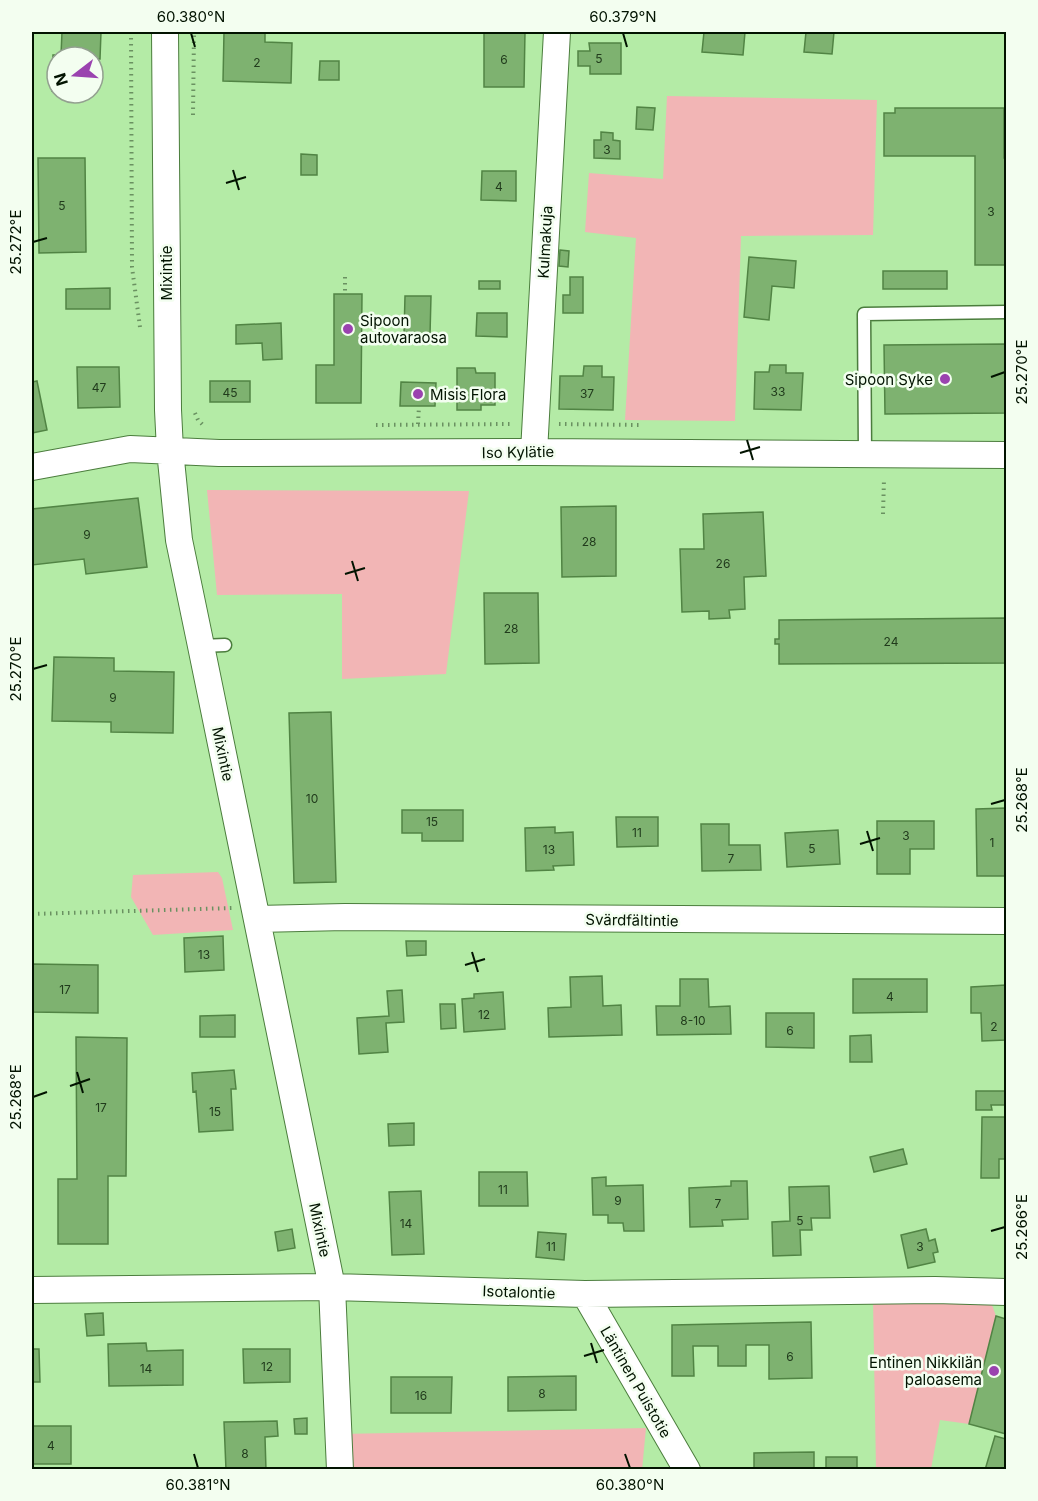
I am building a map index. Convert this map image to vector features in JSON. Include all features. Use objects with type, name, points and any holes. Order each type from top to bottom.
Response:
[{"type":"street","name":"Mixintie","points":[[165,32],[168,410],[179,540],[213,646],[257,919],[332,1287],[340,1470]]},
{"type":"street","name":"Kulmakuja","points":[[534,452],[557,32]]},
{"type":"street","name":"Iso Kylätie","points":[[32,467],[130,449],[219,453],[534,452],[1006,455]]},
{"type":"street","name":"Svärdfältintie","points":[[257,919],[345,917],[1006,921]]},
{"type":"street","name":"Isotalontie","points":[[32,1290],[332,1287],[585,1294],[935,1290],[1006,1292]]},
{"type":"street","name":"Läntinen Puistotie","points":[[585,1294],[687,1470]]},
{"type":"lane","points":[[865,453],[864,314],[1006,312]]},
{"type":"path","points":[[131,32],[132,267],[140,336]]},
{"type":"path","points":[[345,277],[345,294]]},
{"type":"path","points":[[418,424],[419,406]]},
{"type":"path","points":[[883,514],[884,478]]},
{"type":"path","points":[[32,914],[239,908],[257,919]]},
{"type":"shaded area","points":[[667,96],[877,100],[873,235],[741,236],[735,421],[625,420],[636,238],[585,232],[589,173],[663,179]]},
{"type":"shaded area","points":[[207,490],[469,491],[446,674],[342,679],[342,594],[217,595]]},
{"type":"shaded area","points":[[218,872],[222,878],[233,930],[153,935],[131,897],[133,875]]},
{"type":"shaded area","points":[[987,1291],[996,1316],[969,1424],[940,1420],[931,1469],[876,1469],[873,1299]]},
{"type":"shaded area","points":[[646,1428],[642,1470],[340,1469],[339,1434]]},
{"type":"building","points":[[62,32],[101,32],[101,45],[61,45]]},
{"type":"building","points":[[224,32],[265,32],[265,42],[292,43],[291,83],[223,81]]},
{"type":"building","points":[[484,32],[525,32],[524,87],[484,87]]},
{"type":"building","points":[[704,32],[745,32],[743,55],[702,52]]},
{"type":"building","points":[[806,32],[834,32],[832,54],[804,52]]},
{"type":"building","points":[[589,43],[621,43],[621,74],[590,74],[590,66],[578,66],[578,51],[590,51]]},
{"type":"building","points":[[320,61],[339,61],[339,80],[319,80]]},
{"type":"building","points":[[637,107],[655,108],[653,130],[636,129]]},
{"type":"building","points":[[895,108],[1004,108],[1006,265],[975,265],[975,156],[884,156],[884,113],[895,113]]},
{"type":"building","points":[[601,132],[613,133],[613,140],[620,141],[620,159],[594,158],[594,140],[601,140]]},
{"type":"building","points":[[301,154],[317,155],[317,175],[301,175]]},
{"type":"building","points":[[38,158],[85,158],[86,252],[39,253]]},
{"type":"building","points":[[482,171],[516,171],[516,201],[481,200]]},
{"type":"building","points":[[560,250],[569,251],[568,267],[559,266]]},
{"type":"building","points":[[749,257],[796,261],[794,288],[772,286],[769,320],[744,317]]},
{"type":"building","points":[[883,271],[947,271],[947,289],[883,289]]},
{"type":"building","points":[[570,277],[583,277],[583,313],[563,313],[563,295],[570,295]]},
{"type":"building","points":[[479,281],[500,281],[500,289],[479,289]]},
{"type":"building","points":[[110,288],[110,309],[66,309],[66,289]]},
{"type":"building","name":"Sipoon autovaraosa","points":[[334,294],[362,294],[361,403],[316,403],[316,365],[334,365]]},
{"type":"building","points":[[405,296],[431,296],[430,335],[404,335]]},
{"type":"building","points":[[477,313],[507,313],[507,337],[476,336]]},
{"type":"building","points":[[281,323],[282,359],[263,360],[262,343],[236,344],[236,325]]},
{"type":"building","name":"Sipoon Syke","points":[[1006,344],[1006,413],[885,414],[884,345]]},
{"type":"building","points":[[770,365],[786,365],[786,373],[803,373],[801,410],[754,409],[755,372],[769,372]]},
{"type":"building","points":[[584,366],[602,366],[602,377],[614,377],[613,410],[559,409],[560,376],[583,376]]},
{"type":"building","points":[[77,367],[119,367],[120,407],[78,408]]},
{"type":"building","points":[[457,368],[475,368],[476,373],[495,373],[495,405],[481,405],[481,410],[457,410]]},
{"type":"building","points":[[37,381],[47,430],[32,433],[32,382]]},
{"type":"building","points":[[210,381],[250,381],[250,402],[210,402]]},
{"type":"building","name":"Misis Flora","points":[[401,382],[436,383],[435,406],[400,406]]},
{"type":"building","points":[[138,498],[147,567],[86,574],[84,559],[32,565],[32,509]]},
{"type":"building","points":[[616,506],[616,576],[562,577],[561,507]]},
{"type":"building","points":[[763,512],[766,576],[744,577],[745,609],[729,610],[730,618],[709,619],[709,611],[682,612],[680,549],[704,549],[703,514]]},
{"type":"building","points":[[484,593],[538,593],[539,663],[485,664]]},
{"type":"building","points":[[1006,618],[1006,663],[779,664],[779,644],[775,644],[775,639],[779,639],[779,620]]},
{"type":"building","points":[[54,657],[114,658],[114,671],[174,672],[173,733],[111,732],[111,722],[52,721]]},
{"type":"building","points":[[331,712],[336,882],[294,883],[289,713]]},
{"type":"building","points":[[1006,808],[1006,876],[977,876],[976,809]]},
{"type":"building","points":[[402,810],[463,810],[463,841],[422,841],[422,833],[402,833]]},
{"type":"building","points":[[616,817],[658,817],[658,846],[617,847]]},
{"type":"building","points":[[877,821],[934,821],[934,849],[910,849],[910,874],[877,874]]},
{"type":"building","points":[[701,824],[729,824],[729,845],[760,845],[761,870],[702,871]]},
{"type":"building","points":[[555,827],[555,833],[573,832],[574,865],[553,866],[554,870],[526,871],[525,828]]},
{"type":"building","points":[[838,830],[840,864],[787,867],[785,833]]},
{"type":"building","points":[[223,936],[224,970],[185,972],[184,938]]},
{"type":"building","points":[[406,941],[426,941],[426,955],[407,956]]},
{"type":"building","points":[[32,964],[98,965],[98,1013],[32,1012]]},
{"type":"building","points":[[602,976],[603,1006],[621,1005],[622,1035],[549,1037],[548,1008],[571,1007],[570,977]]},
{"type":"building","points":[[680,979],[708,979],[709,1007],[730,1006],[731,1034],[657,1035],[656,1006],[680,1006]]},
{"type":"building","points":[[853,979],[927,979],[927,1012],[853,1013]]},
{"type":"building","points":[[1006,985],[1006,1040],[982,1041],[981,1013],[971,1013],[971,987]]},
{"type":"building","points":[[402,990],[404,1022],[386,1023],[388,1052],[359,1054],[357,1018],[389,1016],[387,991]]},
{"type":"building","points":[[503,992],[505,1029],[464,1032],[462,999],[474,998],[474,994]]},
{"type":"building","points":[[440,1004],[455,1004],[456,1028],[441,1029]]},
{"type":"building","points":[[766,1013],[814,1013],[814,1048],[766,1047]]},
{"type":"building","points":[[235,1015],[235,1037],[200,1037],[200,1016]]},
{"type":"building","points":[[871,1035],[872,1062],[850,1062],[850,1036]]},
{"type":"building","points":[[76,1037],[127,1038],[126,1176],[108,1176],[108,1244],[58,1244],[58,1179],[77,1179]]},
{"type":"building","points":[[234,1070],[236,1089],[231,1089],[233,1130],[199,1132],[196,1091],[193,1092],[192,1073]]},
{"type":"building","points":[[976,1091],[1006,1091],[1006,1105],[991,1105],[992,1110],[976,1110]]},
{"type":"building","points":[[982,1117],[1006,1117],[1006,1159],[999,1159],[999,1178],[981,1178]]},
{"type":"building","points":[[414,1123],[414,1145],[389,1146],[388,1124]]},
{"type":"building","points":[[903,1149],[907,1164],[874,1172],[870,1157]]},
{"type":"building","points":[[479,1172],[527,1172],[528,1206],[479,1206]]},
{"type":"building","points":[[606,1177],[606,1186],[643,1185],[644,1231],[624,1231],[623,1223],[608,1223],[608,1215],[593,1215],[592,1178]]},
{"type":"building","points":[[731,1181],[747,1181],[748,1219],[722,1220],[723,1226],[690,1227],[689,1188],[731,1186]]},
{"type":"building","points":[[829,1186],[830,1218],[811,1218],[812,1230],[800,1230],[801,1255],[773,1256],[772,1222],[790,1221],[789,1187]]},
{"type":"building","points":[[421,1191],[424,1254],[392,1255],[389,1192]]},
{"type":"building","points":[[292,1229],[295,1248],[278,1251],[275,1232]]},
{"type":"building","points":[[926,1229],[929,1241],[935,1239],[938,1252],[933,1253],[935,1262],[908,1268],[901,1235]]},
{"type":"building","points":[[538,1232],[566,1234],[564,1260],[536,1257]]},
{"type":"building","points":[[103,1313],[104,1335],[87,1336],[85,1314]]},
{"type":"building","name":"Entinen Nikkilän paloasema","points":[[996,1316],[1006,1319],[1006,1434],[969,1424]]},
{"type":"building","points":[[811,1322],[812,1378],[769,1379],[769,1345],[746,1345],[746,1366],[718,1366],[718,1346],[693,1346],[694,1376],[672,1376],[672,1325]]},
{"type":"building","points":[[146,1343],[147,1351],[183,1350],[183,1385],[109,1386],[108,1344]]},
{"type":"building","points":[[32,1349],[39,1349],[40,1382],[32,1382]]},
{"type":"building","points":[[243,1349],[290,1349],[290,1382],[244,1383]]},
{"type":"building","points":[[576,1376],[576,1410],[508,1411],[508,1377]]},
{"type":"building","points":[[391,1377],[452,1377],[451,1413],[391,1413]]},
{"type":"building","points":[[307,1418],[307,1434],[295,1434],[294,1419]]},
{"type":"building","points":[[277,1421],[278,1436],[265,1437],[266,1470],[226,1470],[224,1422]]},
{"type":"building","points":[[32,1426],[71,1426],[71,1464],[32,1464]]},
{"type":"building","points":[[995,1436],[1006,1439],[1006,1470],[985,1470]]},
{"type":"building","points":[[814,1452],[814,1470],[754,1470],[754,1453]]},
{"type":"building","points":[[826,1457],[857,1457],[857,1470],[826,1470]]},
{"type":"place","name":"Sipoon autovaraosa","points":[[348,329]]},
{"type":"place","name":"Sipoon Syke","points":[[945,379]]},
{"type":"place","name":"Misis Flora","points":[[418,394]]},
{"type":"place","name":"Entinen Nikkilän paloasema","points":[[994,1371]]}]
